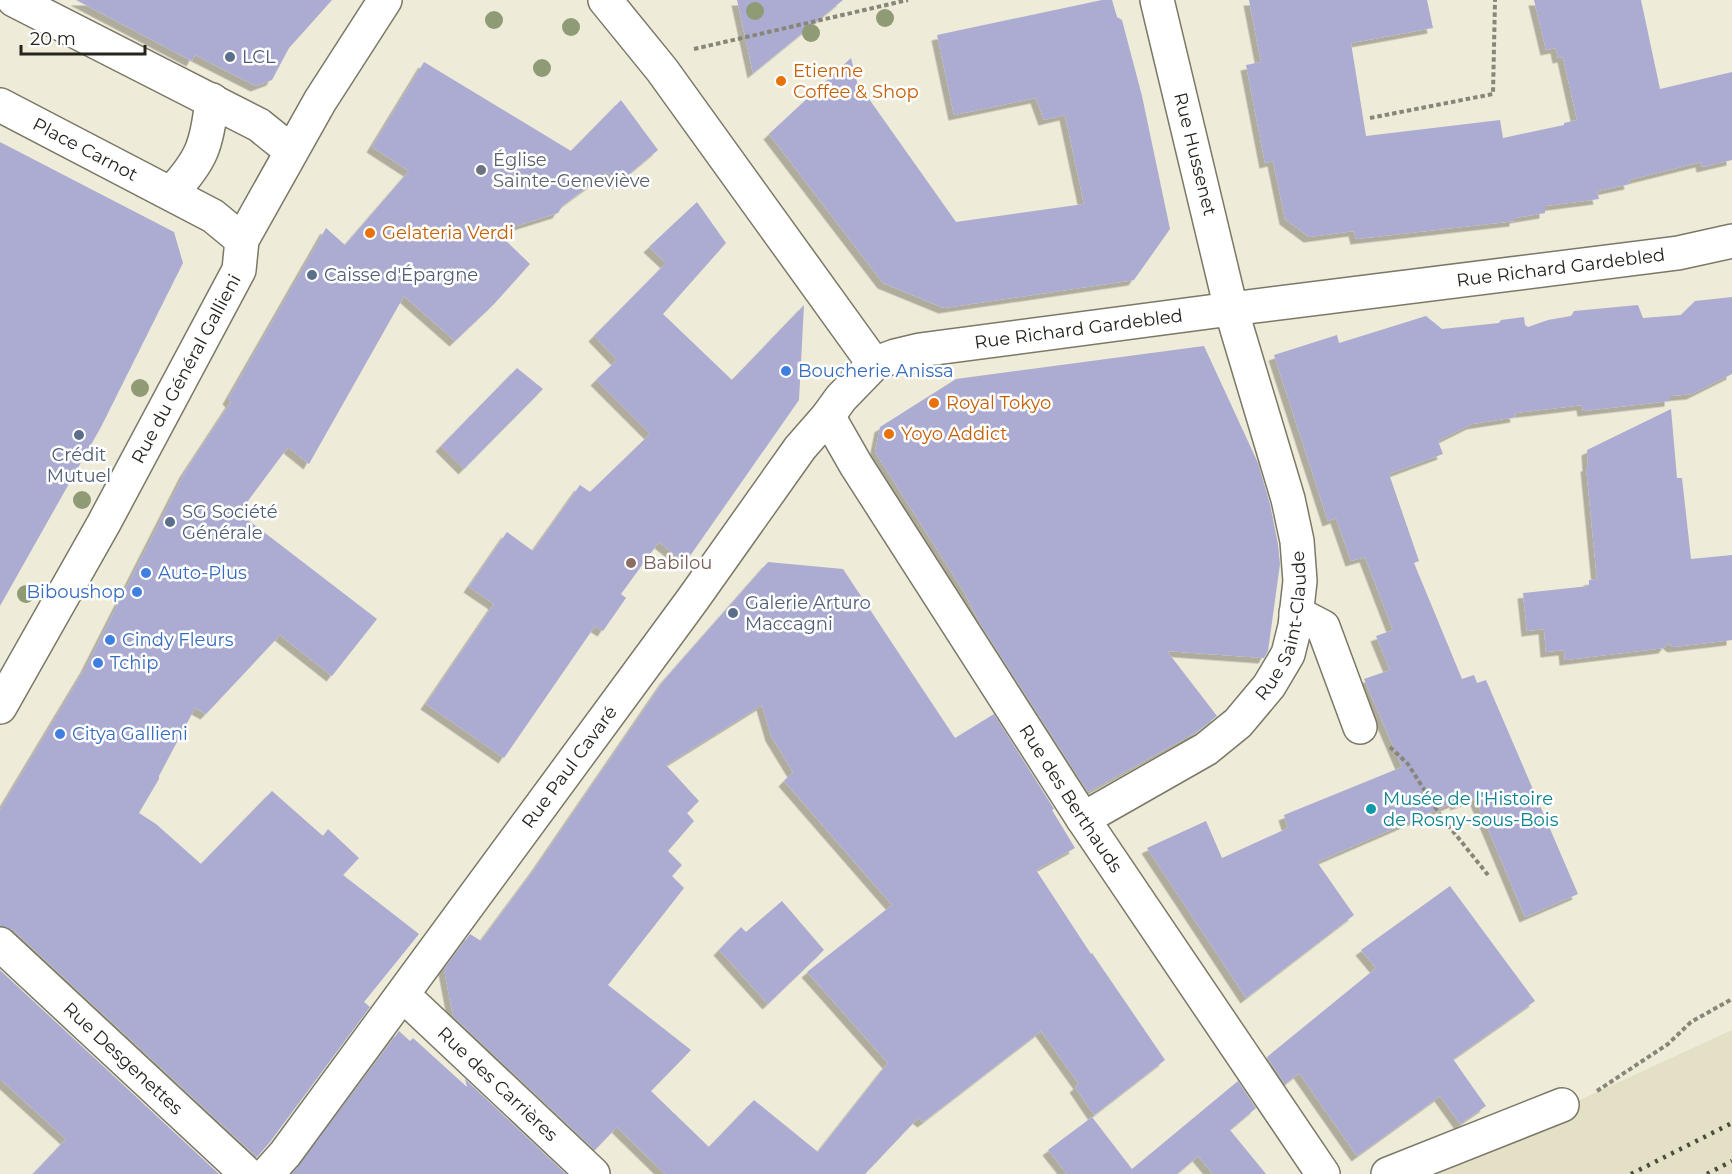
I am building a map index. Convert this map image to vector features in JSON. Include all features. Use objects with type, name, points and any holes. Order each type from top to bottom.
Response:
[{"type":"street","points":[[14,0],[259,125],[290,150]]},
{"type":"street","name":"Rue du Général Gallieni","points":[[0,707],[104,524],[239,270],[242,240],[290,150],[385,0]]},
{"type":"street","points":[[605,0],[662,70],[874,364]]},
{"type":"street","name":"Rue Hussenet","points":[[1157,0],[1231,309]]},
{"type":"street","points":[[171,193],[193,170],[205,144],[212,100]]},
{"type":"street","name":"Place Carnot","points":[[0,105],[213,216],[242,240]]},
{"type":"street","name":"Rue Richard Gardebled","points":[[874,364],[920,350],[1678,253],[1732,241]]},
{"type":"street","name":"Rue Saint-Claude","points":[[1083,819],[1206,749],[1238,723],[1269,686],[1288,654],[1296,613],[1299,571],[1297,541],[1288,499],[1231,309]]},
{"type":"street","name":"Rue Paul Cavaré","points":[[267,1174],[285,1154],[403,995],[686,609],[800,448],[841,398],[874,364]]},
{"type":"street","name":"Rue des Berthauds","points":[[828,416],[856,465],[1083,819],[1323,1174]]},
{"type":"street","points":[[1296,613],[1323,627],[1360,728]]},
{"type":"street","name":"Rue Desgenettes","points":[[0,944],[247,1174]]},
{"type":"street","name":"Rue des Carrières","points":[[403,995],[593,1174]]},
{"type":"street","points":[[1388,1174],[1562,1105]]},
{"type":"path","points":[[662,70],[689,50],[908,0]]},
{"type":"path","points":[[1370,118],[1493,94],[1495,0]]},
{"type":"path","points":[[1408,764],[1440,815],[1488,875]]},
{"type":"path","points":[[1562,1105],[1592,1094],[1668,1044],[1691,1022],[1732,999]]},
{"type":"shaded area","points":[[1732,1030],[1732,1174],[1419,1174]]},
{"type":"building","points":[[76,0],[332,0],[289,48],[272,80],[256,86],[195,55],[192,61]]},
{"type":"building","points":[[737,0],[843,0],[753,73]]},
{"type":"building","points":[[1102,0],[1112,0],[1117,17],[1122,20],[1142,96],[1170,229],[1134,280],[944,308],[883,283],[769,134],[851,58],[857,82],[956,222],[1084,204],[1065,115],[1044,120],[1036,98],[954,115],[937,35]]},
{"type":"building","points":[[1249,0],[1427,0],[1433,28],[1351,43],[1366,136],[1500,120],[1503,138],[1577,120],[1563,57],[1558,58],[1556,48],[1546,50],[1534,0],[1641,0],[1660,89],[1732,72],[1732,160],[1702,167],[1701,162],[1629,180],[1630,184],[1597,191],[1599,199],[1545,206],[1545,213],[1515,218],[1515,221],[1356,239],[1354,231],[1309,237],[1285,219],[1273,161],[1265,163],[1246,65],[1261,62]]},
{"type":"building","points":[[424,62],[571,151],[621,100],[658,150],[617,184],[608,172],[563,205],[558,213],[497,232],[530,264],[494,304],[455,341],[404,296],[309,464],[288,447],[239,513],[377,619],[332,676],[280,635],[206,714],[195,708],[139,813],[156,824],[201,864],[272,791],[323,836],[328,829],[359,858],[343,875],[419,934],[364,1002],[370,1007],[257,1157],[13,930],[0,926],[0,810],[86,667],[185,472],[231,402],[228,399],[326,228],[345,245],[409,171],[372,147]]},
{"type":"building","points":[[0,142],[174,232],[183,263],[101,427],[0,606]]},
{"type":"building","points":[[697,202],[726,243],[663,314],[732,380],[804,305],[799,400],[685,563],[659,542],[621,594],[626,598],[603,631],[595,626],[504,758],[426,704],[494,604],[469,587],[507,532],[533,551],[580,485],[590,492],[650,434],[596,380],[617,360],[594,336],[666,263],[649,247]]},
{"type":"building","points":[[1732,297],[1732,374],[1692,394],[1670,396],[1670,401],[1583,411],[1582,405],[1515,413],[1516,417],[1472,424],[1438,441],[1443,454],[1389,474],[1419,561],[1414,563],[1462,679],[1474,675],[1477,683],[1486,680],[1578,894],[1525,917],[1475,798],[1456,805],[1455,802],[1317,862],[1354,915],[1246,998],[1147,848],[1206,821],[1222,858],[1288,828],[1284,815],[1402,767],[1364,679],[1390,670],[1376,636],[1393,630],[1365,557],[1351,561],[1336,518],[1328,521],[1274,355],[1337,335],[1339,343],[1426,316],[1442,329],[1499,323],[1501,320],[1524,317],[1525,325],[1528,327],[1548,320],[1571,316],[1574,311],[1638,305],[1643,318],[1681,315],[1695,301]]},
{"type":"building","points":[[1204,346],[1258,463],[1270,504],[1280,564],[1268,651],[1264,658],[1167,651],[1217,716],[1195,733],[1088,792],[981,625],[964,592],[875,452],[880,427],[956,379]]},
{"type":"building","points":[[517,368],[543,389],[464,469],[441,446]]},
{"type":"building","points":[[1671,409],[1677,478],[1682,478],[1691,559],[1732,555],[1732,640],[1673,647],[1668,643],[1664,648],[1565,660],[1564,650],[1546,652],[1544,629],[1527,631],[1523,593],[1589,586],[1589,580],[1597,579],[1586,466],[1588,466],[1587,450]]},
{"type":"building","points":[[768,562],[843,569],[955,738],[994,714],[1054,809],[1052,810],[1075,848],[1036,870],[1165,1060],[1094,1115],[1075,1087],[1079,1084],[1041,1031],[923,1122],[918,1118],[865,1174],[665,1174],[617,1127],[595,1150],[453,1016],[444,969],[470,934],[481,941],[536,867],[665,679]],"holes":[[[762,705],[771,736],[793,772],[784,781],[892,905],[807,972],[888,1063],[818,1152],[754,1100],[709,1147],[651,1091],[691,1050],[608,985],[684,888],[672,876],[682,865],[668,851],[694,821],[687,813],[699,801],[666,765]]]},
{"type":"building","points":[[1450,886],[1535,1001],[1453,1059],[1486,1106],[1460,1124],[1440,1096],[1357,1156],[1299,1073],[1285,1084],[1267,1057],[1376,968],[1361,950]]},
{"type":"building","points":[[782,901],[824,950],[768,1004],[719,950],[741,927],[746,932]]},
{"type":"building","points":[[0,970],[219,1174],[33,1174],[66,1139],[0,1079]]},
{"type":"building","points":[[399,1031],[410,1041],[413,1038],[467,1087],[465,1079],[566,1174],[292,1174]]},
{"type":"building","points":[[1238,1081],[1256,1108],[1230,1130],[1266,1174],[1213,1174],[1198,1156],[1177,1174],[1067,1174],[1048,1150],[1092,1117],[1132,1169]]},
{"type":"railway","points":[[1631,1174],[1732,1123]]},
{"type":"railway","points":[[1707,1174],[1732,1161]]},
{"type":"place","name":"LCL","points":[[230,57]]},
{"type":"place","name":"Etienne Coffee & Shop","points":[[781,81]]},
{"type":"place","name":"Église Sainte-Geneviève","points":[[481,170]]},
{"type":"place","name":"Gelateria Verdi","points":[[370,233]]},
{"type":"place","name":"Caisse d'Épargne","points":[[312,275]]},
{"type":"place","name":"Boucherie Anissa","points":[[786,371]]},
{"type":"place","name":"Royal Tokyo","points":[[934,403]]},
{"type":"place","name":"Yoyo Addict","points":[[889,434]]},
{"type":"place","name":"Crédit Mutuel","points":[[79,435]]},
{"type":"place","name":"SG Société Générale","points":[[170,522]]},
{"type":"place","name":"Babilou","points":[[631,563]]},
{"type":"place","name":"Auto-Plus","points":[[146,573]]},
{"type":"place","name":"Biboushop","points":[[137,592]]},
{"type":"place","name":"Galerie Arturo Maccagni","points":[[733,613]]},
{"type":"place","name":"Cindy Fleurs","points":[[110,640]]},
{"type":"place","name":"Tchip","points":[[98,663]]},
{"type":"place","name":"Citya Gallieni","points":[[60,734]]},
{"type":"place","name":"Musée de l'Histoire de Rosny-sous-Bois","points":[[1371,809]]}]
